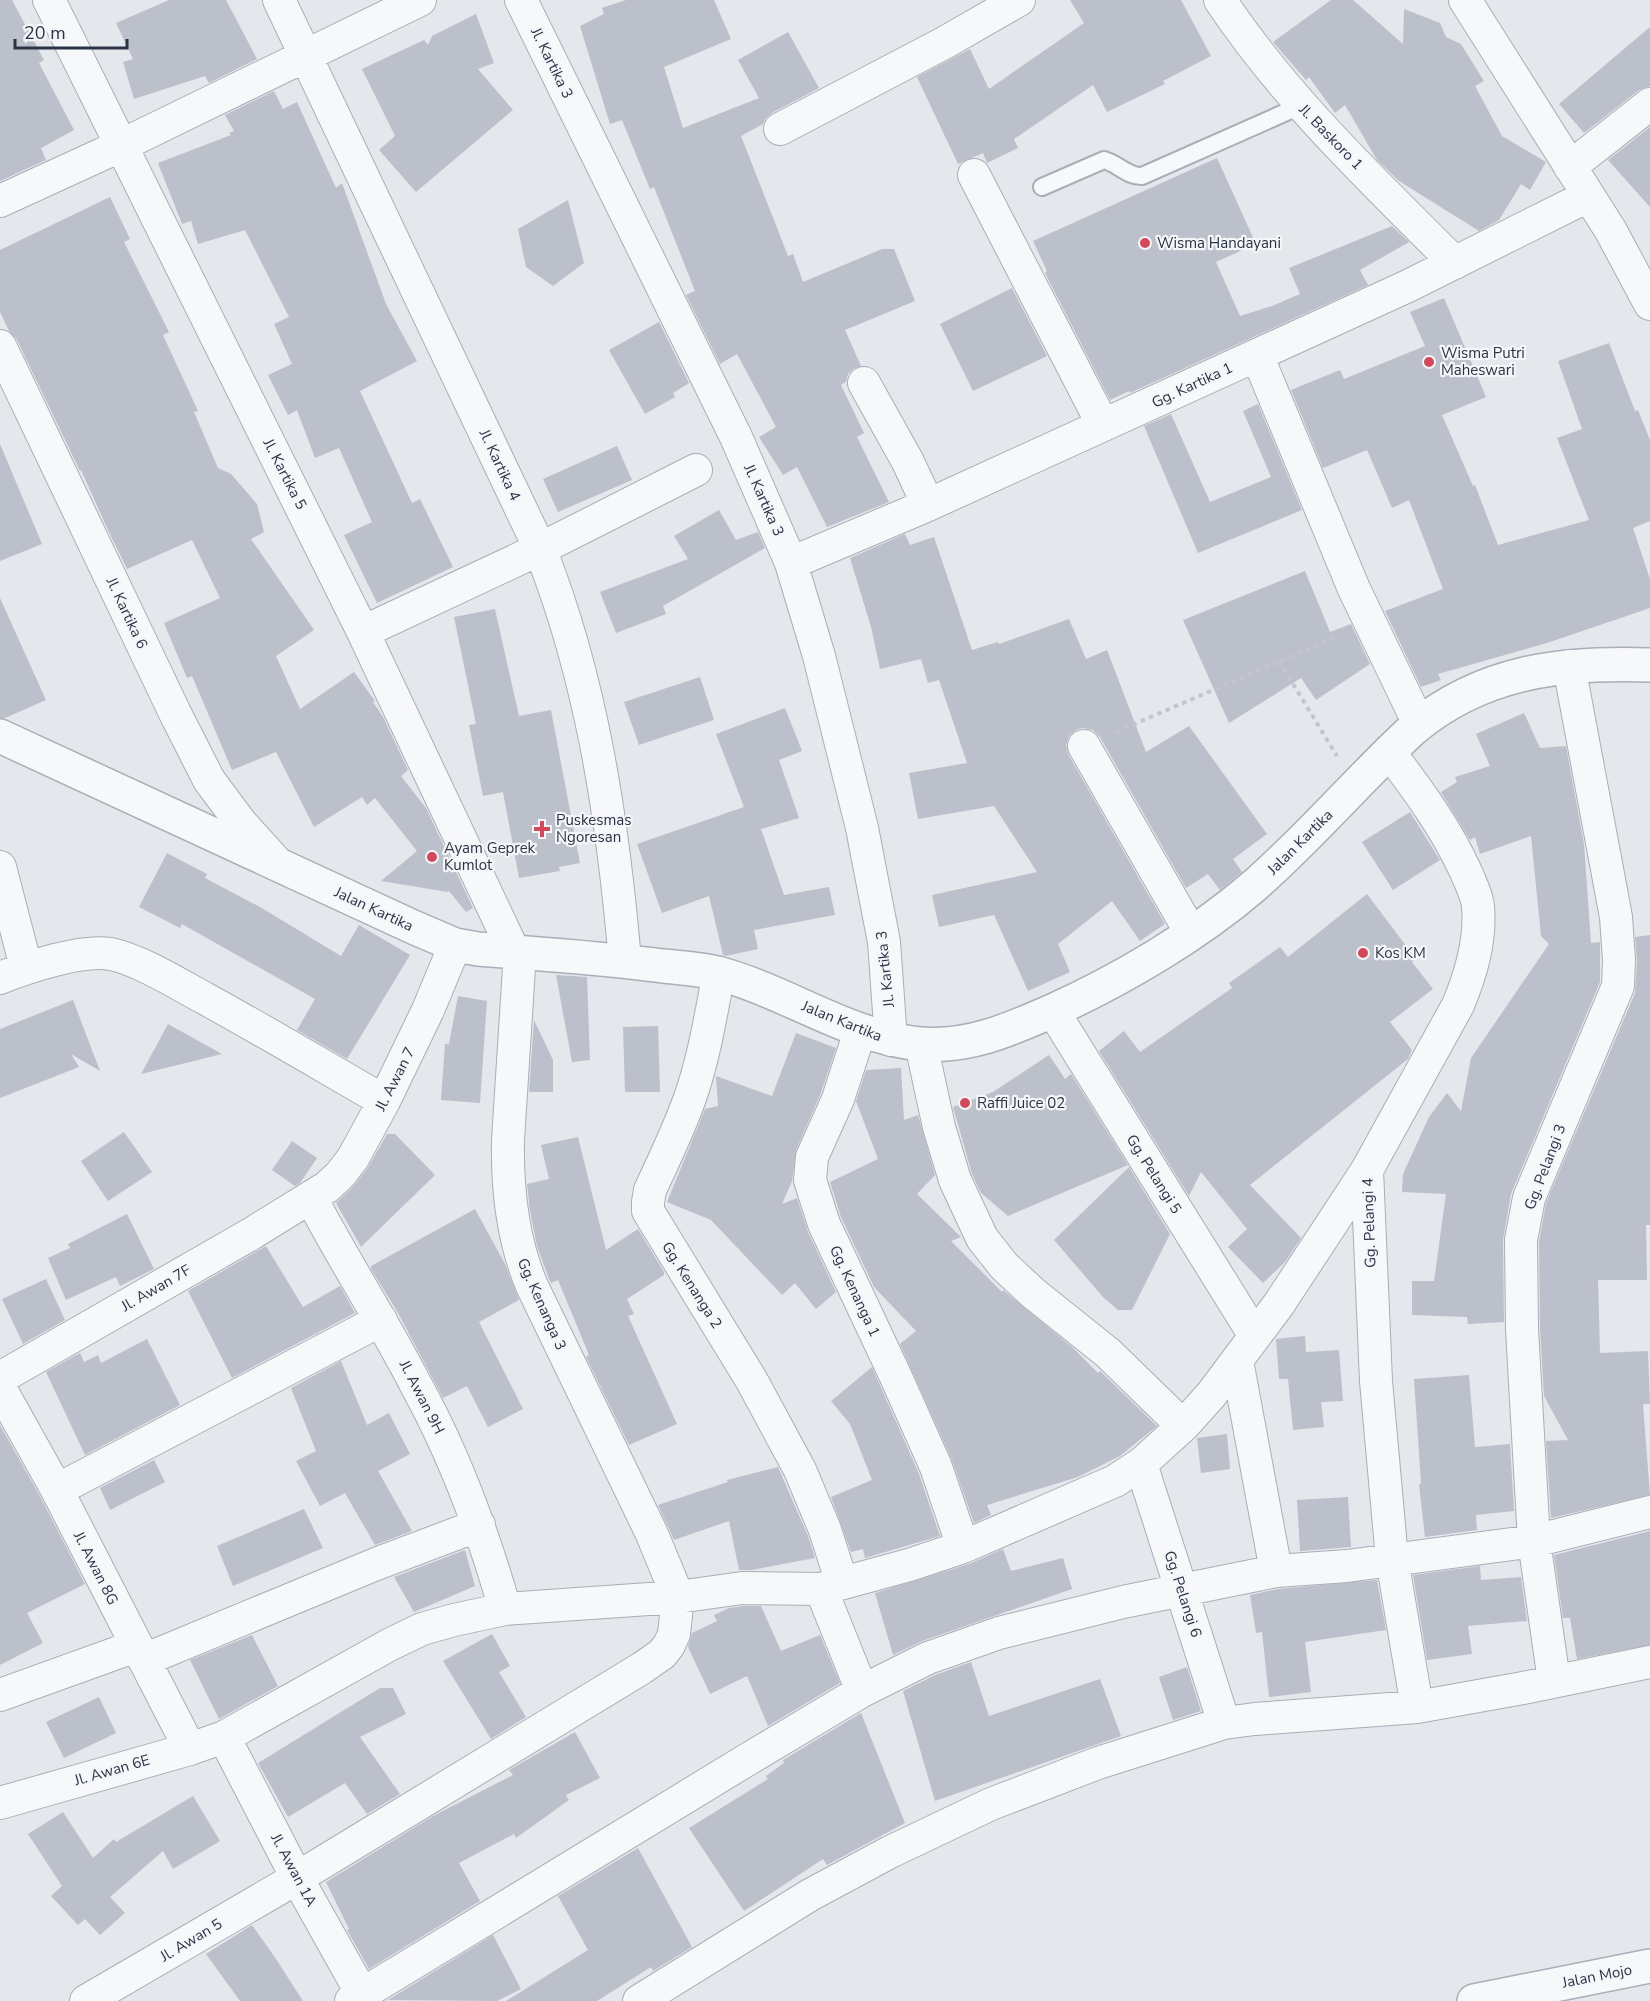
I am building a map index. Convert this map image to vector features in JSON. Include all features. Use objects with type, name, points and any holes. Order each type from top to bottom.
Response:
[{"type":"street","name":"Jl. Kartika 5","points":[[49,0],[363,632],[517,952]]},
{"type":"street","name":"Jl. Kartika 4","points":[[279,0],[540,549],[559,598],[573,644],[597,748],[611,830],[626,961]]},
{"type":"street","points":[[0,201],[120,146],[420,0]]},
{"type":"street","name":"Jl. Kartika 3","points":[[521,0],[736,437],[791,563],[819,656],[862,828],[884,942],[891,1038]]},
{"type":"street","points":[[780,129],[944,43],[1018,0]]},
{"type":"street","name":"Jl. Baskoro 1","points":[[1220,0],[1300,106],[1455,263]]},
{"type":"street","points":[[1465,0],[1630,264],[1650,304]]},
{"type":"street","points":[[1570,167],[1650,104]]},
{"type":"street","points":[[974,175],[1103,425]]},
{"type":"street","name":"Gg. Kartika 1","points":[[791,563],[928,505],[1257,355],[1455,263],[1588,196]]},
{"type":"street","name":"Jl. Kartika 6","points":[[0,346],[204,771],[240,823],[278,864]]},
{"type":"street","points":[[1257,355],[1354,589],[1419,724]]},
{"type":"street","points":[[864,382],[908,462],[928,505]]},
{"type":"street","points":[[363,632],[540,549],[696,470]]},
{"type":"street","name":"Jalan Kartika","points":[[0,736],[455,945],[478,949],[626,961],[718,973],[891,1038],[949,1045],[979,1040],[1017,1027],[1098,989],[1228,908],[1284,859],[1419,724],[1470,692],[1518,675],[1569,666],[1650,665]]},
{"type":"street","name":"Gg. Pelangi 3","points":[[1554,1681],[1534,1541],[1522,1318],[1521,1240],[1529,1198],[1618,986],[1619,960],[1616,917],[1569,666]]},
{"type":"street","points":[[1084,746],[1191,933]]},
{"type":"street","name":"Gg. Pelangi 4","points":[[1389,752],[1452,841],[1478,905],[1476,952],[1469,980],[1454,1014],[1367,1170],[1376,1381],[1392,1559],[1417,1707]]},
{"type":"street","points":[[0,867],[13,972],[78,956],[110,954],[139,965],[254,1025],[384,1101]]},
{"type":"street","name":"Jl. Awan 7","points":[[311,1197],[340,1175],[353,1158],[418,1032],[455,945]]},
{"type":"street","name":"Gg. Kenanga 3","points":[[517,952],[507,1168],[515,1239],[532,1286],[651,1532],[678,1597]]},
{"type":"street","name":"Gg. Kenanga 2","points":[[718,973],[706,1042],[693,1090],[681,1123],[650,1190],[648,1211],[652,1221],[752,1381],[801,1470],[825,1530],[831,1586],[862,1691]]},
{"type":"street","name":"Gg. Pelangi 5","points":[[1053,1011],[1246,1349]]},
{"type":"street","points":[[891,1038],[936,1116],[955,1180],[982,1238],[1004,1266],[1033,1293],[1108,1353],[1183,1426]]},
{"type":"street","name":"Gg. Kenanga 1","points":[[891,1038],[838,1099],[813,1157],[810,1180],[824,1224],[936,1467],[963,1547]]},
{"type":"street","name":"Jl. Awan 6E","points":[[0,1803],[190,1749],[224,1737],[422,1629],[505,1610],[678,1597],[742,1588],[831,1586],[909,1565],[963,1547],[1115,1480],[1141,1464],[1183,1426],[1246,1349],[1310,1259],[1367,1170]]},
{"type":"street","name":"Jl. Awan 9H","points":[[311,1197],[381,1320],[440,1432],[461,1477],[479,1525],[505,1610]]},
{"type":"street","name":"Jl. Awan 7F","points":[[0,1378],[311,1197]]},
{"type":"street","points":[[57,1490],[381,1320]]},
{"type":"street","points":[[1246,1349],[1276,1571]]},
{"type":"street","name":"Jl. Awan 8G","points":[[0,1388],[57,1490],[190,1749]]},
{"type":"street","name":"Gg. Pelangi 6","points":[[1141,1464],[1224,1723]]},
{"type":"street","points":[[360,1999],[552,1877],[862,1691],[928,1658],[999,1633],[1123,1602],[1182,1590],[1276,1571],[1347,1566],[1534,1541],[1650,1512]]},
{"type":"street","points":[[0,1695],[140,1653],[479,1525]]},
{"type":"street","name":"Jl. Awan 5","points":[[86,2001],[297,1878],[642,1668],[662,1654],[674,1634],[678,1597]]},
{"type":"street","points":[[639,2001],[810,1895],[890,1851],[991,1804],[1098,1763],[1224,1723],[1417,1707],[1523,1689],[1650,1662]]},
{"type":"street","name":"Jl. Awan 1A","points":[[224,1737],[360,1999]]},
{"type":"street","name":"Jalan Mojo","points":[[1474,2001],[1650,1965]]},
{"type":"lane","points":[[1042,187],[1104,160],[1116,164],[1135,176],[1142,176],[1300,106]]},
{"type":"path","points":[[1084,746],[1344,633]]},
{"type":"path","points":[[1279,661],[1343,766],[1353,789]]},
{"type":"building","points":[[0,0],[12,0],[44,60],[39,63],[74,130],[41,148],[46,160],[0,181]]},
{"type":"building","points":[[169,0],[226,0],[257,59],[209,83],[205,76],[134,99],[123,62],[133,59],[116,23]]},
{"type":"building","points":[[626,0],[714,0],[731,39],[664,67],[683,128],[759,98],[738,60],[788,32],[819,88],[772,113],[763,124],[741,136],[788,256],[793,254],[803,282],[882,249],[894,249],[915,301],[845,330],[861,366],[848,374],[846,382],[841,385],[864,433],[857,437],[889,502],[827,527],[797,467],[783,475],[759,437],[776,427],[737,354],[720,364],[686,295],[695,291],[654,187],[650,189],[622,120],[610,124],[580,26],[604,14],[602,8]]},
{"type":"building","points":[[1070,0],[1181,0],[1211,56],[1163,81],[1165,84],[1107,112],[1093,85],[1014,139],[1018,148],[987,163],[983,153],[958,164],[917,77],[970,49],[989,89],[1084,23]]},
{"type":"building","points":[[1331,0],[1353,0],[1403,44],[1404,9],[1440,23],[1446,37],[1461,44],[1484,81],[1475,86],[1502,136],[1546,162],[1530,190],[1521,184],[1499,220],[1479,231],[1399,181],[1377,160],[1345,105],[1335,113],[1309,77],[1306,80],[1273,42]]},
{"type":"building","points":[[476,14],[494,63],[478,69],[513,110],[416,192],[379,150],[395,136],[362,69],[424,40],[428,45],[432,36]]},
{"type":"building","points":[[1650,27],[1650,86],[1639,90],[1584,133],[1559,104]]},
{"type":"building","points":[[274,91],[283,109],[297,102],[336,188],[342,183],[386,304],[417,361],[360,391],[412,503],[420,499],[453,567],[377,603],[344,535],[372,522],[339,448],[315,458],[297,410],[288,415],[268,375],[292,364],[274,324],[289,317],[245,230],[198,244],[191,221],[182,224],[158,163],[231,135],[229,133],[234,131],[225,115]]},
{"type":"building","points":[[1650,127],[1650,207],[1608,160]]},
{"type":"building","points":[[1217,158],[1256,244],[1216,262],[1240,316],[1300,294],[1289,268],[1392,226],[1409,242],[1360,270],[1368,285],[1110,400],[1045,273],[1047,271],[1033,241]]},
{"type":"building","points":[[110,197],[130,239],[124,242],[169,332],[163,335],[198,411],[194,412],[218,468],[231,474],[257,504],[264,532],[251,539],[314,630],[276,656],[300,709],[354,672],[375,701],[373,702],[383,717],[408,770],[401,776],[426,808],[473,908],[466,912],[449,891],[381,881],[417,851],[375,798],[367,805],[362,797],[314,827],[276,752],[232,770],[192,676],[187,678],[164,623],[220,598],[192,540],[127,569],[16,338],[9,331],[0,312],[0,250]]},
{"type":"building","points":[[568,200],[584,263],[553,286],[526,267],[518,229]]},
{"type":"building","points":[[1012,288],[1047,356],[973,391],[940,324]]},
{"type":"building","points":[[1444,298],[1486,397],[1442,415],[1473,486],[1475,485],[1498,545],[1589,520],[1557,438],[1582,429],[1558,361],[1609,343],[1635,411],[1638,410],[1650,440],[1650,521],[1633,528],[1650,579],[1650,608],[1547,643],[1438,674],[1441,680],[1421,687],[1385,611],[1443,589],[1409,500],[1392,508],[1367,450],[1323,468],[1291,390],[1340,370],[1344,379],[1425,346],[1410,312]]},
{"type":"building","points":[[659,322],[689,383],[673,393],[675,397],[645,414],[609,350]]},
{"type":"building","points":[[1258,404],[1302,510],[1198,553],[1144,426],[1171,414],[1210,502],[1271,477],[1243,411]]},
{"type":"building","points":[[0,444],[42,544],[0,561]]},
{"type":"building","points":[[617,446],[632,480],[558,512],[543,479]]},
{"type":"building","points":[[719,510],[736,540],[758,532],[765,548],[663,606],[666,614],[616,633],[600,592],[688,559],[674,536]]},
{"type":"building","points":[[905,534],[910,545],[934,537],[972,650],[998,642],[999,644],[1069,619],[1086,659],[1107,650],[1146,752],[1189,726],[1267,834],[1233,859],[1242,872],[1220,890],[1208,874],[1186,888],[1100,737],[1093,730],[1083,728],[1069,736],[1066,745],[1068,754],[1165,924],[1140,941],[1112,901],[1058,944],[1070,972],[1028,991],[994,915],[939,927],[932,895],[1037,872],[994,806],[918,819],[909,773],[967,763],[939,680],[928,683],[921,659],[880,669],[871,627],[850,558]]},
{"type":"building","points":[[1305,571],[1330,632],[1351,624],[1370,664],[1316,700],[1301,678],[1229,723],[1183,620]]},
{"type":"building","points":[[0,598],[46,700],[5,718],[0,718]]},
{"type":"building","name":"Puskesmas Ngoresan","points":[[495,609],[519,716],[551,710],[580,863],[559,867],[560,871],[519,878],[503,792],[483,796],[469,725],[476,724],[454,617]]},
{"type":"building","points":[[700,677],[714,720],[639,745],[624,702]]},
{"type":"building","points":[[785,708],[802,751],[779,760],[799,818],[761,829],[784,895],[829,887],[835,915],[754,930],[758,949],[726,956],[723,955],[709,896],[662,913],[637,844],[744,807],[716,734]]},
{"type":"building","points":[[1524,713],[1540,748],[1566,746],[1584,844],[1591,943],[1600,942],[1600,982],[1511,1194],[1503,1240],[1504,1322],[1468,1324],[1467,1317],[1412,1315],[1412,1281],[1434,1281],[1446,1194],[1402,1192],[1403,1174],[1429,1117],[1447,1093],[1461,1111],[1471,1058],[1549,944],[1541,936],[1531,836],[1480,854],[1475,837],[1470,840],[1441,792],[1457,782],[1455,777],[1490,766],[1476,734]]},
{"type":"building","points":[[1410,812],[1440,860],[1393,890],[1362,842]]},
{"type":"building","points":[[167,853],[207,874],[205,878],[260,907],[341,956],[359,925],[410,955],[347,1059],[297,1030],[315,999],[182,924],[180,928],[139,907]]},
{"type":"building","points":[[1367,894],[1416,959],[1412,962],[1433,989],[1390,1022],[1412,1050],[1408,1059],[1250,1185],[1301,1238],[1285,1262],[1263,1283],[1228,1247],[1247,1229],[1201,1172],[1189,1196],[1099,1051],[1124,1031],[1140,1052],[1232,988],[1229,983],[1280,947],[1288,957]]},
{"type":"building","points":[[1650,935],[1650,1225],[1646,1225],[1647,1280],[1598,1280],[1600,1353],[1648,1351],[1650,1404],[1643,1404],[1650,1495],[1551,1518],[1546,1441],[1568,1440],[1544,1396],[1539,1242],[1546,1203],[1635,993],[1637,961],[1635,937]]},
{"type":"building","points":[[556,975],[587,977],[590,1060],[572,1062]]},
{"type":"building","points":[[458,996],[487,1001],[480,1103],[441,1100],[445,1044],[449,1044]]},
{"type":"building","points":[[73,1000],[100,1071],[71,1054],[79,1067],[0,1098],[0,1029]]},
{"type":"building","points":[[534,1020],[553,1060],[553,1092],[529,1092]]},
{"type":"building","points":[[168,1024],[222,1054],[141,1074]]},
{"type":"building","points":[[658,1026],[660,1092],[625,1092],[623,1027]]},
{"type":"building","points":[[796,1033],[836,1048],[821,1093],[796,1150],[792,1181],[782,1204],[797,1198],[808,1232],[836,1292],[816,1309],[795,1283],[782,1295],[711,1220],[667,1202],[705,1109],[718,1106],[716,1076],[772,1096]]},
{"type":"building","points":[[1049,1055],[1065,1079],[1071,1074],[1128,1165],[1008,1216],[981,1193],[972,1174],[953,1107],[993,1092]]},
{"type":"building","points":[[901,1068],[904,1120],[918,1115],[935,1175],[917,1194],[961,1237],[951,1241],[1002,1292],[1003,1290],[1072,1347],[1098,1373],[1100,1371],[1157,1426],[1120,1456],[1078,1477],[987,1505],[991,1515],[974,1523],[952,1460],[900,1344],[916,1331],[874,1287],[841,1217],[830,1182],[878,1159],[856,1101],[866,1070]]},
{"type":"building","points":[[124,1132],[152,1172],[108,1201],[81,1161]]},
{"type":"building","points":[[387,1134],[395,1134],[435,1175],[361,1247],[336,1203],[367,1169]]},
{"type":"building","points":[[578,1137],[606,1250],[638,1229],[664,1272],[664,1275],[627,1299],[634,1314],[628,1316],[677,1424],[629,1445],[586,1357],[589,1355],[558,1280],[551,1283],[549,1279],[537,1246],[530,1211],[527,1184],[549,1179],[541,1145]]},
{"type":"building","points":[[292,1141],[317,1158],[300,1183],[295,1186],[272,1170]]},
{"type":"building","points":[[1129,1167],[1170,1234],[1132,1310],[1118,1310],[1103,1297],[1054,1240]]},
{"type":"building","points":[[475,1209],[505,1264],[519,1300],[479,1322],[523,1409],[488,1427],[467,1386],[443,1398],[397,1311],[371,1269],[371,1266]]},
{"type":"building","points":[[127,1214],[154,1269],[120,1286],[116,1277],[66,1300],[48,1258],[70,1248],[68,1244]]},
{"type":"building","points":[[266,1246],[303,1307],[340,1286],[355,1313],[232,1378],[188,1291]]},
{"type":"building","points":[[46,1279],[65,1320],[23,1344],[2,1299]]},
{"type":"building","points":[[1305,1336],[1306,1352],[1339,1350],[1343,1401],[1321,1402],[1324,1427],[1293,1430],[1288,1379],[1279,1379],[1276,1339]]},
{"type":"building","points":[[147,1339],[180,1405],[85,1455],[46,1372],[80,1353],[84,1362],[98,1355],[101,1363]]},
{"type":"building","points":[[341,1361],[367,1425],[389,1413],[410,1454],[378,1471],[412,1531],[375,1545],[345,1493],[320,1506],[296,1461],[316,1451],[291,1388]]},
{"type":"building","points":[[872,1367],[919,1474],[940,1536],[865,1558],[863,1549],[851,1552],[831,1497],[872,1480],[850,1424],[831,1401]]},
{"type":"building","points":[[1469,1375],[1475,1447],[1510,1444],[1514,1511],[1476,1515],[1477,1530],[1425,1537],[1419,1484],[1421,1484],[1414,1379]]},
{"type":"building","points":[[0,1425],[85,1584],[27,1613],[43,1643],[0,1665]]},
{"type":"building","points":[[1227,1434],[1230,1469],[1201,1473],[1197,1438]]},
{"type":"building","points":[[154,1460],[165,1482],[110,1510],[100,1488]]},
{"type":"building","points":[[778,1467],[808,1536],[815,1558],[752,1570],[739,1570],[729,1521],[674,1540],[658,1505],[728,1482],[727,1480]]},
{"type":"building","points":[[1348,1497],[1351,1547],[1300,1551],[1297,1500]]},
{"type":"building","points":[[304,1509],[323,1548],[233,1586],[217,1546]]},
{"type":"building","points":[[1650,1531],[1650,1645],[1577,1659],[1570,1618],[1563,1618],[1554,1555]]},
{"type":"building","points":[[1003,1549],[1011,1571],[1063,1558],[1072,1589],[922,1641],[893,1655],[875,1593],[969,1564]]},
{"type":"building","points":[[465,1550],[475,1586],[414,1612],[394,1577]]},
{"type":"building","points":[[1480,1566],[1481,1580],[1521,1577],[1527,1621],[1468,1626],[1472,1654],[1427,1660],[1413,1575]]},
{"type":"building","points":[[1377,1580],[1386,1630],[1305,1642],[1311,1692],[1269,1697],[1262,1632],[1256,1633],[1250,1595],[1278,1589]]},
{"type":"building","points":[[761,1606],[781,1651],[820,1635],[840,1683],[768,1726],[747,1676],[710,1694],[688,1647],[692,1633],[717,1621],[714,1615],[729,1608]]},
{"type":"building","points":[[492,1634],[510,1666],[499,1672],[526,1717],[491,1739],[443,1661]]},
{"type":"building","points":[[252,1635],[278,1686],[219,1719],[190,1660]]},
{"type":"building","points":[[971,1662],[989,1716],[1100,1679],[1121,1736],[935,1801],[903,1691],[935,1675]]},
{"type":"building","points":[[1187,1667],[1201,1711],[1173,1720],[1159,1677]]},
{"type":"building","points":[[380,1688],[393,1688],[406,1714],[360,1737],[400,1794],[367,1814],[345,1783],[288,1817],[258,1763]]},
{"type":"building","points":[[99,1697],[116,1733],[64,1758],[46,1722]]},
{"type":"building","points":[[861,1713],[905,1823],[827,1865],[823,1859],[744,1911],[689,1828],[768,1779],[766,1776],[784,1763],[783,1760]]},
{"type":"building","points":[[575,1732],[600,1778],[566,1795],[569,1800],[516,1838],[514,1834],[459,1863],[480,1901],[369,1969],[347,1930],[349,1929],[326,1882],[433,1816],[513,1775],[509,1770]]},
{"type":"building","points":[[193,1796],[220,1841],[173,1869],[163,1851],[110,1897],[125,1913],[100,1935],[85,1919],[78,1925],[51,1896],[62,1886],[28,1834],[63,1812],[93,1858],[114,1839],[116,1842]]},
{"type":"building","points":[[638,1848],[692,1947],[653,1971],[651,1967],[597,2001],[506,2001],[588,1950],[558,1896]]},
{"type":"building","points":[[252,1925],[303,2001],[240,2001],[206,1954]]},
{"type":"building","points":[[493,1935],[521,1989],[497,2001],[388,2000]]},
{"type":"place","name":"Wisma Handayani","points":[[1145,243]]},
{"type":"place","name":"Wisma Putri Maheswari","points":[[1429,362]]},
{"type":"place","name":"Puskesmas Ngoresan","points":[[542,829]]},
{"type":"place","name":"Ayam Geprek Kumlot","points":[[432,857]]},
{"type":"place","name":"Kos KM","points":[[1363,953]]},
{"type":"place","name":"Raffi Juice 02","points":[[965,1103]]}]
